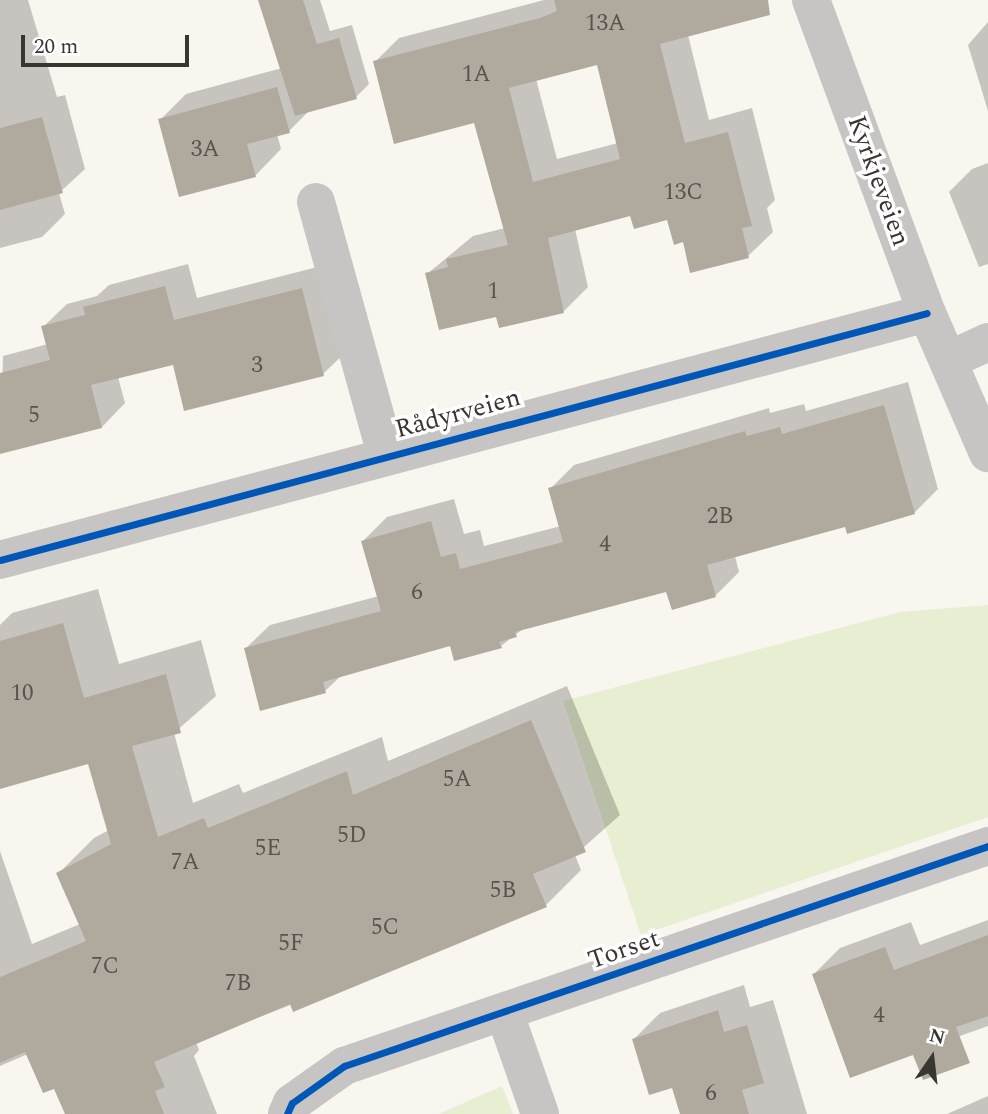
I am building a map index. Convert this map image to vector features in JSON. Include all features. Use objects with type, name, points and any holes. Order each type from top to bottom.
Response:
[{"type":"street","name":"Kyrkjeveien","points":[[811,0],[927,313],[988,453]]},
{"type":"street","name":"Rådyrveien","points":[[316,202],[386,455]]},
{"type":"street","name":"Rådyrveien","points":[[0,560],[927,313]]},
{"type":"street","points":[[949,360],[988,342]]},
{"type":"street","name":"Torset","points":[[287,1114],[292,1103],[344,1066],[505,1014],[988,846]]},
{"type":"street","points":[[505,1014],[540,1114]]},
{"type":"green space","points":[[988,605],[988,817],[641,935],[563,701],[900,612]]},
{"type":"green space","points":[[502,1086],[513,1114],[439,1114]]},
{"type":"building","points":[[258,0],[303,0],[317,44],[339,38],[357,99],[295,116]]},
{"type":"building","points":[[554,0],[768,0],[770,15],[660,44],[685,143],[728,132],[752,226],[742,228],[749,258],[690,273],[683,242],[674,245],[667,220],[634,229],[630,216],[548,238],[564,313],[499,328],[496,317],[439,330],[425,273],[448,267],[446,259],[508,245],[474,123],[394,144],[373,61],[540,18],[557,11]],"holes":[[[597,65],[620,159],[533,182],[509,88]]]},
{"type":"building","points":[[277,87],[290,133],[247,144],[256,177],[179,197],[158,119]]},
{"type":"building","points":[[42,117],[63,193],[0,210],[0,128]]},
{"type":"building","points":[[165,286],[174,320],[302,288],[324,376],[184,411],[173,365],[91,385],[102,428],[0,454],[0,373],[50,360],[41,326],[85,315],[83,307]]},
{"type":"building","points":[[884,405],[915,514],[847,534],[845,527],[707,565],[716,597],[672,610],[666,592],[515,632],[517,637],[499,642],[502,648],[454,661],[450,646],[323,682],[326,693],[260,711],[244,648],[381,611],[361,541],[431,521],[441,557],[456,553],[460,569],[563,542],[548,488],[745,431],[747,436],[780,427],[782,434]]},
{"type":"building","points":[[63,623],[84,698],[166,674],[181,733],[132,746],[158,837],[204,818],[208,828],[347,771],[353,795],[531,720],[586,852],[533,874],[547,907],[293,1012],[290,1004],[154,1062],[165,1087],[155,1091],[164,1114],[65,1114],[54,1089],[43,1093],[25,1052],[0,1063],[0,977],[86,941],[56,873],[111,844],[88,764],[0,789],[0,641]]},
{"type":"building","points":[[988,935],[988,1016],[956,1027],[970,1063],[923,1080],[913,1055],[850,1078],[812,974],[885,947],[894,970]]},
{"type":"building","points":[[718,1010],[724,1032],[747,1025],[764,1083],[742,1090],[749,1114],[680,1114],[672,1088],[649,1095],[632,1039]]},
{"type":"cycle path","points":[[0,560],[927,313]]},
{"type":"cycle path","points":[[287,1114],[292,1103],[344,1066],[988,846]]}]
